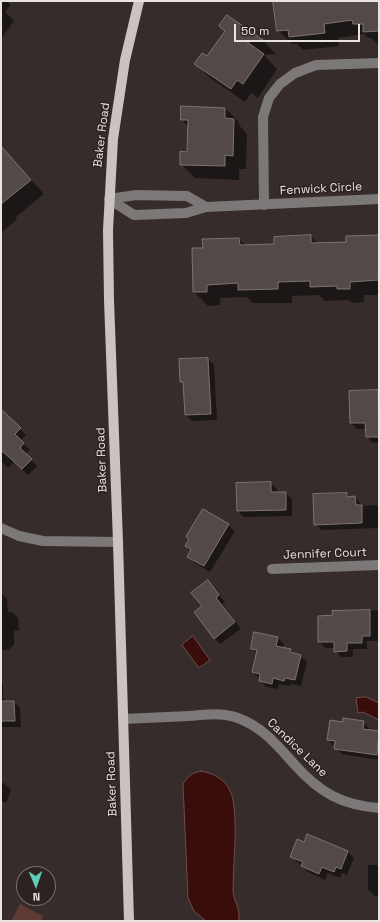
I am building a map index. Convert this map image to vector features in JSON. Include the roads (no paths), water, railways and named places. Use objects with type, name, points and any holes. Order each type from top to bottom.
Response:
[{"type":"main road","name":"Baker Road","points":[[129,921],[108,230],[113,139],[126,60],[139,1]]},
{"type":"street","name":"Fenwick Circle","points":[[264,205],[263,117],[268,98],[280,84],[295,73],[316,65],[379,64]]},
{"type":"street","points":[[109,200],[136,195],[187,196],[206,207]]},
{"type":"street","name":"Fenwick Circle","points":[[109,200],[134,215],[186,213],[206,207],[379,200]]},
{"type":"street","points":[[1,528],[19,536],[43,541],[118,542]]},
{"type":"street","name":"Jennifer Court","points":[[272,569],[379,565]]},
{"type":"street","name":"Candice Lane","points":[[123,719],[213,714],[236,717],[258,727],[277,743],[296,766],[314,784],[336,799],[361,806],[379,808]]}]
